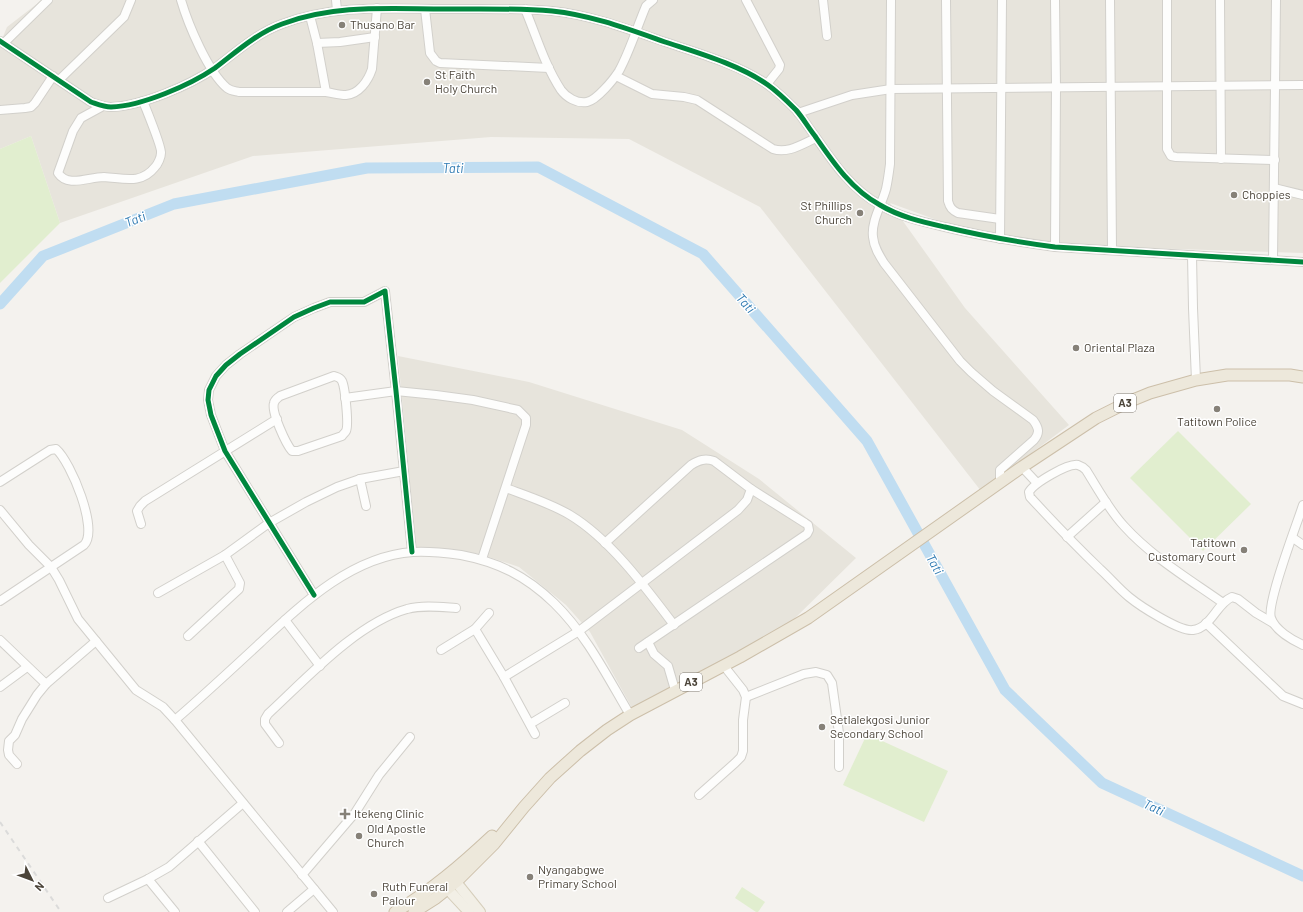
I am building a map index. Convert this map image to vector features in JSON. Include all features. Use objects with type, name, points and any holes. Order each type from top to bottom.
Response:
[{"type":"highway","name":"A3","points":[[414,912],[494,844],[550,778],[580,751],[630,715],[675,690],[724,666],[808,618],[1000,482],[1074,432],[1112,409],[1150,393],[1196,380],[1227,375],[1290,375],[1303,377]]},
{"type":"highway","name":"A3","points":[[395,912],[449,881]]},
{"type":"main road","points":[[449,881],[468,912]]},
{"type":"main road","points":[[449,881],[480,912]]},
{"type":"street","points":[[48,0],[2,42],[91,102],[103,106],[123,106],[156,97],[190,82],[212,70],[264,33],[282,24],[358,4],[377,8],[525,9],[572,14],[591,18],[636,32],[730,65],[767,84],[783,97],[798,113],[841,173],[854,186],[880,206],[907,217],[1000,239],[1056,247],[1303,262]]},
{"type":"street","points":[[0,110],[31,107],[56,78],[124,17],[131,0]]},
{"type":"street","points":[[181,0],[186,19],[212,70],[226,87],[232,91],[247,92],[326,92],[348,95],[359,89],[370,77],[372,69],[377,8]]},
{"type":"street","points":[[336,0],[338,10]]},
{"type":"street","points":[[463,9],[464,0]]},
{"type":"street","points":[[525,9],[549,68],[561,89],[566,96],[579,102],[587,102],[592,100],[616,76],[646,6],[653,0]]},
{"type":"street","points":[[746,0],[780,65],[779,69],[767,84]]},
{"type":"street","points":[[823,0],[828,36]]},
{"type":"street","points":[[891,0],[890,164],[886,189],[873,228],[875,246],[884,263],[960,361],[993,391],[1033,420],[1037,425],[1039,430],[1038,435],[1034,440],[1000,470],[1000,482]]},
{"type":"street","points":[[946,0],[946,88],[949,206],[952,210],[958,213],[1000,219]]},
{"type":"street","points":[[1000,239],[1000,87],[1002,0]]},
{"type":"street","points":[[1055,0],[1056,247]]},
{"type":"street","points":[[1110,0],[1112,86],[1112,250]]},
{"type":"street","points":[[1167,0],[1168,153],[1176,157],[1275,160]]},
{"type":"street","points":[[1220,0],[1221,159]]},
{"type":"street","points":[[1273,260],[1276,0]]},
{"type":"street","points":[[425,9],[430,53],[436,61],[440,63],[549,68]]},
{"type":"street","points":[[310,16],[317,43],[326,92]]},
{"type":"street","points":[[317,43],[340,42],[375,37]]},
{"type":"street","points":[[616,76],[652,94],[684,97],[696,100],[773,149],[779,151],[788,150],[816,138]]},
{"type":"street","points":[[798,113],[852,95],[891,88],[1112,86],[1221,87],[1303,85]]},
{"type":"street","points":[[103,106],[81,118],[73,131],[58,173],[61,178],[70,182],[102,177],[123,179],[142,178],[151,173],[157,165],[161,153],[143,100]]},
{"type":"street","points":[[1274,188],[1303,195]]},
{"type":"street","points":[[1192,255],[1196,380]]},
{"type":"street","points":[[314,595],[226,451],[211,415],[208,400],[209,390],[216,376],[226,365],[294,317],[324,304],[336,302],[364,302],[385,291],[412,552]]},
{"type":"street","points":[[334,376],[339,377],[342,381],[346,398],[347,426],[346,431],[342,436],[298,451],[292,451],[277,419],[273,404],[280,396],[334,376]]},
{"type":"street","points":[[346,398],[396,391],[473,400],[518,410],[522,413],[526,418],[526,426],[482,559]]},
{"type":"street","points":[[141,524],[137,511],[140,506],[277,419]]},
{"type":"street","points":[[0,482],[50,450],[56,449],[62,454],[80,491],[86,511],[88,538],[84,545],[0,601]]},
{"type":"street","points":[[605,543],[691,465],[697,461],[709,459],[714,461],[751,489],[808,525],[809,530],[807,534],[639,648]]},
{"type":"street","points":[[1223,603],[1160,560],[1123,525],[1106,502],[1086,470],[1078,465],[1072,465],[1062,470],[1038,484],[1029,492],[1030,497],[1066,537],[1129,597],[1162,619],[1188,630],[1194,630],[1206,623],[1223,603],[1232,597],[1238,599],[1256,613],[1273,622],[1286,635],[1303,646]]},
{"type":"street","points":[[1022,467],[1038,484]]},
{"type":"street","points":[[158,593],[225,555],[269,523],[306,502],[360,478],[404,471]]},
{"type":"street","points":[[360,478],[366,506]]},
{"type":"street","points":[[506,488],[568,514],[583,524],[605,543],[643,583],[674,625]]},
{"type":"street","points":[[504,677],[578,631],[643,583],[738,510],[747,500],[751,489]]},
{"type":"street","points":[[1066,537],[1106,502]]},
{"type":"street","points":[[1273,622],[1270,613],[1272,602],[1303,505]]},
{"type":"street","points":[[0,510],[29,545],[51,567],[78,619],[136,690],[163,707],[175,720],[333,912]]},
{"type":"street","points":[[1293,538],[1303,544]]},
{"type":"street","points":[[175,720],[314,595],[351,571],[389,556],[412,552],[453,554],[482,559],[518,574],[554,603],[578,631],[602,667],[630,715]]},
{"type":"street","points":[[188,636],[239,589],[240,582],[225,555]]},
{"type":"street","points":[[279,743],[265,724],[268,714],[320,666],[356,636],[375,622],[390,615],[419,607],[456,608]]},
{"type":"street","points":[[441,650],[475,629],[489,613]]},
{"type":"street","points":[[285,620],[320,666]]},
{"type":"street","points":[[1206,623],[1278,692],[1283,696],[1303,704]]},
{"type":"street","points":[[475,629],[504,677],[535,734]]},
{"type":"street","points":[[0,640],[46,684]]},
{"type":"street","points":[[17,764],[9,755],[9,741],[15,735],[22,719],[46,684],[96,641]]},
{"type":"street","points":[[648,642],[654,654],[668,666],[675,690]]},
{"type":"street","points":[[699,795],[741,757],[744,746],[743,720],[746,697],[743,690],[724,666]]},
{"type":"street","points":[[0,687],[27,667]]},
{"type":"street","points":[[746,697],[804,674],[816,672],[827,675],[832,683],[838,726],[839,767]]},
{"type":"street","points":[[530,724],[565,703]]},
{"type":"street","points":[[302,875],[356,813],[379,775],[410,737]]},
{"type":"street","points":[[108,898],[169,867],[243,803]]},
{"type":"street","points":[[198,841],[255,912]]},
{"type":"street","points":[[148,879],[175,912]]},
{"type":"street","points":[[287,912],[314,890]]},
{"type":"shaded area","points":[[42,0],[1303,0],[1303,253],[1081,246],[1018,238],[945,223],[890,203],[965,308],[1069,425],[981,491],[760,207],[629,139],[491,137],[253,156],[60,223],[31,136],[0,149],[0,44],[7,27]]},
{"type":"shaded area","points":[[398,356],[529,382],[682,430],[759,479],[856,558],[789,624],[632,708],[590,632],[566,605],[519,567],[480,554],[451,550],[416,548]]},
{"type":"green space","points":[[31,136],[60,223],[0,283],[0,149]]},
{"type":"green space","points":[[1178,431],[1251,504],[1203,551],[1130,478]]},
{"type":"green space","points":[[867,734],[948,771],[924,822],[843,785]]},
{"type":"green space","points":[[742,887],[765,902],[758,912],[735,898]]},
{"type":"waterway","name":"Tati","points":[[0,304],[43,256],[174,204],[367,168],[538,167],[703,254],[867,441],[1005,690],[1102,783],[1303,876]]},
{"type":"railway","points":[[0,822],[61,912]]},
{"type":"cycle path","points":[[0,41],[91,102],[111,107],[137,103],[179,88],[205,75],[264,32],[282,24],[322,13],[342,10],[383,8],[512,9],[567,13],[609,23],[705,55],[745,71],[757,78],[768,85],[796,110],[851,183],[870,199],[888,209],[912,219],[973,233],[1055,247],[1303,262]]},
{"type":"cycle path","points":[[314,595],[225,451],[211,415],[208,400],[209,390],[216,376],[226,365],[294,317],[330,302],[364,302],[385,291],[412,552]]},
{"type":"place","name":"Thusano Bar","points":[[342,25]]},
{"type":"place","name":"St Faith Holy Church","points":[[427,82]]},
{"type":"place","name":"Choppies","points":[[1234,195]]},
{"type":"place","name":"St Phillips Church","points":[[860,213]]},
{"type":"place","name":"Oriental Plaza","points":[[1076,348]]},
{"type":"place","name":"Tatitown Police","points":[[1217,409]]},
{"type":"place","name":"Tatitown Customary Court","points":[[1244,550]]},
{"type":"place","name":"Setlalekgosi Junior Secondary School","points":[[822,727]]},
{"type":"place","name":"Itekeng Clinic","points":[[345,814]]},
{"type":"place","name":"Old Apostle Church","points":[[359,836]]},
{"type":"place","name":"Nyangabgwe Primary School","points":[[530,877]]},
{"type":"place","name":"Ruth Funeral Palour","points":[[374,894]]}]
